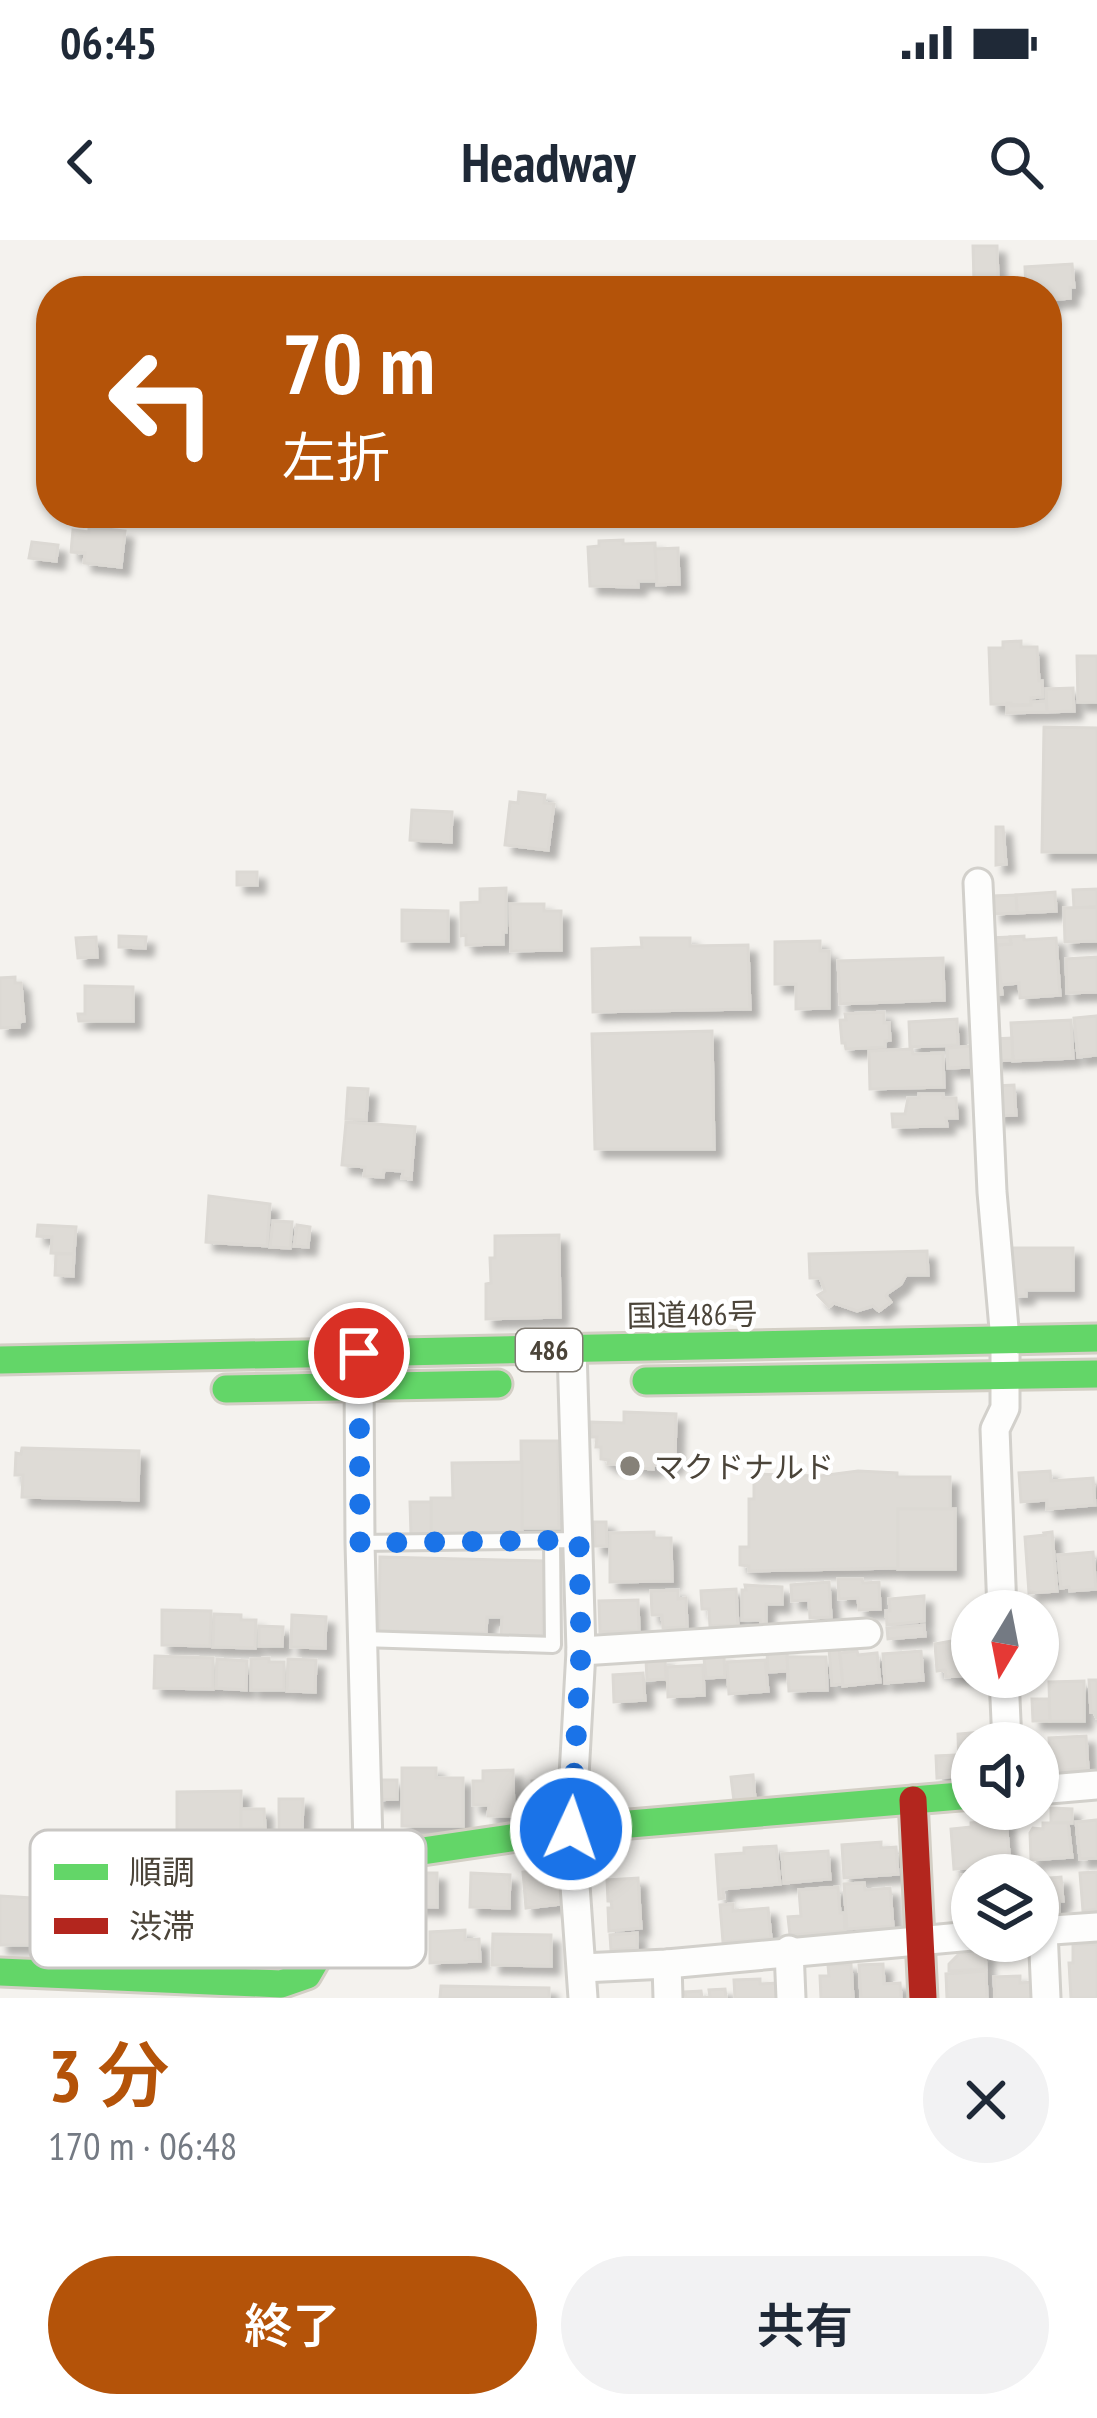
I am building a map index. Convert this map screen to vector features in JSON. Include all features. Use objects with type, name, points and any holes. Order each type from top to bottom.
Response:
[{"type":"main road","name":"国道486号","points":[[0,1360],[1097,1338]]},
{"type":"main road","name":"486","points":[[191,1390],[1097,1373]]},
{"type":"main road","points":[[426,1850],[571,1829],[951,1797]]},
{"type":"main road","points":[[913,1800],[922,1998]]},
{"type":"main road","points":[[0,1972],[76,1988],[304,1987]]},
{"type":"street","points":[[978,883],[992,1192],[1005,1340],[1005,1408],[994,1429],[1001,1590]]},
{"type":"street","points":[[572,1349],[576,1382],[566,1540],[581,1651],[571,1829],[583,1998]]},
{"type":"street","points":[[359,1353],[368,1830]]},
{"type":"street","points":[[581,1651],[867,1633]]},
{"type":"street","points":[[1059,1788],[1097,1785]]},
{"type":"street","points":[[1059,1930],[1097,1927]]},
{"type":"street","points":[[582,1967],[667,1964],[951,1938]]},
{"type":"street","points":[[789,1950],[791,1998]]},
{"type":"street","points":[[1043,1962],[1046,1998]]},
{"type":"street","points":[[667,1964],[668,1998]]},
{"type":"lane","points":[[360,1543],[566,1540],[553,1645],[362,1639]]},
{"type":"building","points":[[973,246],[997,246],[998,276],[974,276]]},
{"type":"building","points":[[1072,264],[1070,298],[1062,299],[1062,276],[1025,276],[1025,267]]},
{"type":"building","points":[[89,528],[125,531],[121,567],[84,563],[85,553],[71,552],[73,530],[89,532]]},
{"type":"building","points":[[623,540],[623,544],[655,543],[657,581],[638,581],[638,587],[590,586],[588,547],[599,546],[599,541]]},
{"type":"building","points":[[32,542],[58,545],[56,561],[29,558]]},
{"type":"building","points":[[678,548],[679,584],[657,585],[655,549]]},
{"type":"building","points":[[1021,641],[1021,647],[1037,647],[1043,697],[1031,698],[1031,705],[991,704],[989,648]]},
{"type":"building","points":[[1077,656],[1097,656],[1097,702],[1078,702]]},
{"type":"building","points":[[1073,688],[1074,711],[1047,712],[1046,689]]},
{"type":"building","points":[[1046,701],[1047,712],[1007,713],[1007,703]]},
{"type":"building","points":[[1044,727],[1097,728],[1097,852],[1042,852]]},
{"type":"building","points":[[519,792],[545,795],[544,803],[554,804],[548,850],[505,845],[510,802],[518,803]]},
{"type":"building","points":[[412,810],[452,812],[451,842],[410,840]]},
{"type":"building","points":[[996,827],[1003,827],[1006,864],[996,865]]},
{"type":"building","points":[[237,872],[257,872],[257,885],[237,885]]},
{"type":"building","points":[[506,888],[503,944],[466,945],[466,935],[461,936],[461,903],[480,902],[480,889]]},
{"type":"building","points":[[1097,889],[1097,907],[1074,908],[1073,890]]},
{"type":"building","points":[[1055,892],[1056,911],[1017,913],[1016,895]]},
{"type":"building","points":[[1016,895],[1017,913],[994,914],[993,896]]},
{"type":"building","points":[[510,904],[544,904],[544,911],[561,911],[561,950],[511,951]]},
{"type":"building","points":[[1097,907],[1097,941],[1065,942],[1064,908]]},
{"type":"building","points":[[402,910],[448,911],[448,941],[402,941]]},
{"type":"building","points":[[119,936],[146,937],[145,948],[119,947]]},
{"type":"building","points":[[1024,936],[1024,940],[1056,938],[1060,995],[1020,998],[1019,983],[999,985],[997,945]]},
{"type":"building","points":[[96,937],[97,957],[78,958],[76,938]]},
{"type":"building","points":[[1010,937],[1011,944],[997,945],[1002,994],[991,995],[988,938]]},
{"type":"building","points":[[641,938],[690,938],[690,946],[748,945],[750,1009],[593,1012],[592,949],[642,947]]},
{"type":"building","points":[[820,941],[820,951],[829,951],[829,1008],[796,1009],[796,984],[775,984],[775,942]]},
{"type":"building","points":[[1097,957],[1097,992],[1067,993],[1066,959]]},
{"type":"building","points":[[943,958],[944,1000],[840,1004],[838,961]]},
{"type":"building","points":[[15,977],[15,983],[21,983],[24,1021],[19,1027],[0,1028],[0,978]]},
{"type":"building","points":[[85,986],[133,987],[133,1021],[79,1021],[78,1014],[85,1014]]},
{"type":"building","points":[[884,1012],[890,1040],[885,1047],[846,1049],[840,1020],[846,1020],[845,1014]]},
{"type":"building","points":[[1097,1016],[1097,1055],[1078,1057],[1074,1018]]},
{"type":"building","points":[[957,1019],[958,1045],[910,1047],[909,1022]]},
{"type":"building","points":[[1071,1020],[1073,1058],[1013,1061],[1011,1023]]},
{"type":"building","points":[[712,1031],[714,1149],[595,1149],[592,1034]]},
{"type":"building","points":[[1012,1038],[1013,1060],[993,1061],[992,1039]]},
{"type":"building","points":[[973,1046],[974,1067],[948,1068],[947,1048]]},
{"type":"building","points":[[912,1049],[913,1054],[943,1053],[944,1087],[870,1089],[869,1051]]},
{"type":"building","points":[[1014,1085],[1016,1115],[995,1116],[994,1086]]},
{"type":"building","points":[[348,1088],[368,1089],[366,1120],[346,1119]]},
{"type":"building","points":[[919,1094],[956,1098],[957,1118],[946,1118],[947,1126],[893,1127],[892,1114],[905,1114],[908,1098],[919,1098]]},
{"type":"building","points":[[346,1122],[415,1127],[411,1179],[402,1178],[403,1171],[364,1176],[365,1167],[342,1165]]},
{"type":"building","points":[[209,1196],[270,1204],[267,1246],[206,1242]]},
{"type":"building","points":[[273,1221],[292,1222],[290,1248],[270,1247]]},
{"type":"building","points":[[38,1225],[76,1227],[74,1254],[51,1253],[52,1237],[37,1236]]},
{"type":"building","points":[[297,1225],[310,1227],[308,1247],[294,1246]]},
{"type":"building","points":[[559,1235],[560,1317],[486,1319],[486,1284],[491,1283],[495,1236]]},
{"type":"building","points":[[1007,1248],[1073,1248],[1073,1290],[1026,1290],[1026,1296],[1012,1296]]},
{"type":"building","points":[[927,1251],[928,1275],[906,1275],[886,1296],[891,1302],[879,1311],[873,1306],[857,1311],[834,1303],[829,1307],[818,1295],[825,1291],[820,1278],[810,1278],[809,1254]]},
{"type":"building","points":[[56,1254],[74,1254],[73,1276],[55,1275]]},
{"type":"building","points":[[624,1412],[676,1414],[675,1466],[639,1468],[601,1459],[597,1437],[591,1437],[591,1422],[624,1423]]},
{"type":"building","points":[[521,1441],[558,1441],[559,1528],[522,1528]]},
{"type":"building","points":[[22,1448],[139,1451],[138,1500],[22,1497],[23,1475],[15,1475],[16,1453],[21,1454]]},
{"type":"building","points":[[522,1462],[522,1532],[431,1533],[431,1498],[453,1498],[452,1463]]},
{"type":"building","points":[[858,1471],[950,1477],[950,1509],[898,1509],[898,1568],[749,1571],[749,1566],[740,1565],[740,1547],[749,1547],[754,1474],[820,1476]]},
{"type":"building","points":[[1050,1471],[1051,1481],[1093,1478],[1095,1505],[1047,1509],[1047,1500],[1021,1502],[1019,1473]]},
{"type":"building","points":[[410,1502],[431,1502],[431,1533],[411,1534]]},
{"type":"building","points":[[898,1509],[955,1509],[955,1569],[898,1569]]},
{"type":"building","points":[[594,1522],[606,1522],[607,1546],[595,1546]]},
{"type":"building","points":[[654,1532],[654,1538],[671,1538],[672,1581],[610,1582],[610,1533]]},
{"type":"building","points":[[1052,1532],[1057,1590],[1029,1590],[1025,1537]]},
{"type":"building","points":[[1093,1552],[1096,1589],[1061,1588],[1058,1555]]},
{"type":"building","points":[[380,1557],[544,1561],[543,1636],[501,1635],[502,1617],[487,1617],[486,1633],[379,1631]]},
{"type":"building","points":[[838,1579],[879,1582],[880,1609],[859,1610],[858,1598],[839,1599]]},
{"type":"building","points":[[829,1582],[831,1617],[810,1618],[809,1600],[792,1601],[791,1585]]},
{"type":"building","points":[[745,1585],[782,1587],[782,1604],[766,1604],[766,1624],[742,1620]]},
{"type":"building","points":[[736,1589],[738,1625],[710,1626],[701,1591]]},
{"type":"building","points":[[678,1590],[678,1599],[686,1598],[687,1627],[663,1628],[662,1615],[652,1615],[651,1591]]},
{"type":"building","points":[[924,1596],[924,1621],[887,1625],[889,1599]]},
{"type":"building","points":[[638,1600],[639,1631],[600,1632],[599,1601]]},
{"type":"building","points":[[162,1610],[211,1611],[210,1646],[162,1645]]},
{"type":"building","points":[[214,1614],[256,1620],[255,1648],[213,1647]]},
{"type":"building","points":[[292,1615],[326,1617],[325,1648],[291,1647]]},
{"type":"building","points":[[924,1625],[925,1636],[888,1639],[887,1628]]},
{"type":"building","points":[[259,1626],[283,1627],[282,1646],[259,1646]]},
{"type":"building","points":[[951,1641],[951,1677],[946,1677],[945,1670],[937,1671],[935,1644]]},
{"type":"building","points":[[839,1648],[843,1684],[832,1685],[829,1649]]},
{"type":"building","points":[[787,1651],[788,1671],[768,1672],[767,1652]]},
{"type":"building","points":[[857,1651],[858,1655],[877,1653],[880,1682],[843,1686],[840,1653]]},
{"type":"building","points":[[921,1651],[923,1680],[885,1683],[883,1654]]},
{"type":"building","points":[[155,1656],[213,1658],[213,1689],[154,1688]]},
{"type":"building","points":[[724,1656],[725,1677],[706,1678],[704,1658]]},
{"type":"building","points":[[787,1657],[826,1657],[827,1690],[789,1691]]},
{"type":"building","points":[[269,1658],[269,1662],[284,1662],[284,1690],[251,1690],[251,1659]]},
{"type":"building","points":[[217,1659],[247,1661],[246,1690],[216,1688]]},
{"type":"building","points":[[288,1659],[316,1660],[315,1692],[287,1691]]},
{"type":"building","points":[[665,1659],[666,1679],[647,1680],[646,1660]]},
{"type":"building","points":[[765,1660],[768,1691],[729,1694],[727,1662]]},
{"type":"building","points":[[703,1665],[704,1695],[668,1697],[667,1667]]},
{"type":"building","points":[[643,1673],[645,1700],[614,1702],[613,1675]]},
{"type":"building","points":[[1089,1680],[1097,1680],[1097,1719],[1091,1712]]},
{"type":"building","points":[[1084,1681],[1084,1721],[1050,1721],[1049,1698],[1059,1698],[1059,1682]]},
{"type":"building","points":[[1032,1699],[1049,1699],[1050,1721],[1033,1721]]},
{"type":"building","points":[[1086,1736],[1088,1768],[1059,1770],[1059,1737]]},
{"type":"building","points":[[951,1755],[951,1777],[937,1778],[936,1756]]},
{"type":"building","points":[[402,1768],[436,1768],[436,1778],[463,1778],[463,1826],[402,1826]]},
{"type":"building","points":[[513,1770],[514,1816],[488,1816],[489,1805],[473,1805],[473,1781],[483,1781],[483,1771]]},
{"type":"building","points":[[753,1775],[755,1799],[734,1801],[731,1777]]},
{"type":"building","points":[[375,1780],[397,1780],[397,1799],[375,1800]]},
{"type":"building","points":[[532,1781],[560,1781],[561,1809],[533,1809]]},
{"type":"building","points":[[241,1791],[241,1830],[177,1830],[177,1792]]},
{"type":"building","points":[[279,1799],[303,1799],[302,1830],[279,1830]]},
{"type":"building","points":[[1059,1808],[1072,1809],[1072,1823],[1059,1823]]},
{"type":"building","points":[[241,1809],[264,1809],[265,1828],[241,1829]]},
{"type":"building","points":[[1097,1820],[1097,1858],[1080,1859],[1076,1822]]},
{"type":"building","points":[[1059,1823],[1068,1823],[1072,1857],[1031,1854],[1030,1833],[1059,1830]]},
{"type":"building","points":[[951,1830],[1007,1830],[1009,1854],[953,1854]]},
{"type":"building","points":[[881,1842],[881,1848],[896,1847],[898,1874],[844,1878],[842,1845]]},
{"type":"building","points":[[776,1846],[780,1884],[723,1889],[724,1898],[719,1899],[716,1855]]},
{"type":"building","points":[[828,1851],[830,1879],[784,1883],[782,1854]]},
{"type":"building","points":[[554,1866],[555,1878],[560,1877],[562,1904],[526,1908],[523,1872]]},
{"type":"building","points":[[1097,1872],[1097,1909],[1083,1911],[1080,1873]]},
{"type":"building","points":[[426,1873],[437,1873],[437,1907],[426,1907]]},
{"type":"building","points":[[471,1873],[510,1875],[509,1908],[470,1907]]},
{"type":"building","points":[[638,1878],[641,1928],[609,1931],[608,1908],[612,1908],[607,1880]]},
{"type":"building","points":[[864,1883],[865,1890],[890,1888],[893,1926],[847,1929],[844,1884]]},
{"type":"building","points":[[838,1887],[845,1931],[790,1935],[788,1917],[801,1916],[799,1890]]},
{"type":"building","points":[[0,1896],[30,1898],[30,1945],[0,1945]]},
{"type":"building","points":[[733,1904],[733,1911],[768,1908],[771,1938],[723,1942],[720,1905]]},
{"type":"building","points":[[465,1930],[465,1940],[479,1939],[480,1961],[430,1963],[430,1932]]},
{"type":"building","points":[[637,1933],[637,1948],[611,1950],[610,1935]]},
{"type":"building","points":[[493,1934],[551,1935],[551,1966],[492,1965]]},
{"type":"building","points":[[1097,1944],[1097,1998],[1071,1998],[1073,1945]]},
{"type":"building","points":[[986,1962],[986,1969],[949,1971],[949,1964]]},
{"type":"building","points":[[851,1964],[853,1998],[821,1998],[820,1976],[829,1976],[828,1965]]},
{"type":"building","points":[[883,1964],[884,1984],[900,1983],[901,1998],[861,1998],[859,1965]]},
{"type":"building","points":[[986,1971],[987,1998],[947,1998],[946,1974]]},
{"type":"building","points":[[1020,1976],[1020,1983],[1032,1982],[1033,1998],[995,1998],[994,1977]]},
{"type":"building","points":[[760,1979],[760,1984],[777,1983],[778,1998],[735,1998],[734,1980]]},
{"type":"building","points":[[441,1986],[549,1988],[549,1998],[440,1998]]},
{"type":"building","points":[[725,1989],[726,1998],[702,1998],[710,1997],[709,1990]]},
{"type":"building","points":[[701,1991],[702,1998],[686,1998],[685,1992]]},
{"type":"traffic: fast","points":[[0,1360],[1097,1338]]},
{"type":"traffic: fast","points":[[646,1381],[1097,1374]]},
{"type":"traffic: fast","points":[[226,1389],[498,1384]]},
{"type":"traffic: fast","points":[[426,1850],[571,1829],[951,1797]]},
{"type":"traffic: fast","points":[[0,1972],[281,1984],[307,1975],[311,1968]]},
{"type":"traffic: jam","points":[[913,1800],[923,1998]]},
{"type":"place","name":"マクドナルド","points":[[630,1466]]},
{"type":"route","points":[[359,1353],[360,1543],[579,1540],[581,1651],[571,1829]]}]
